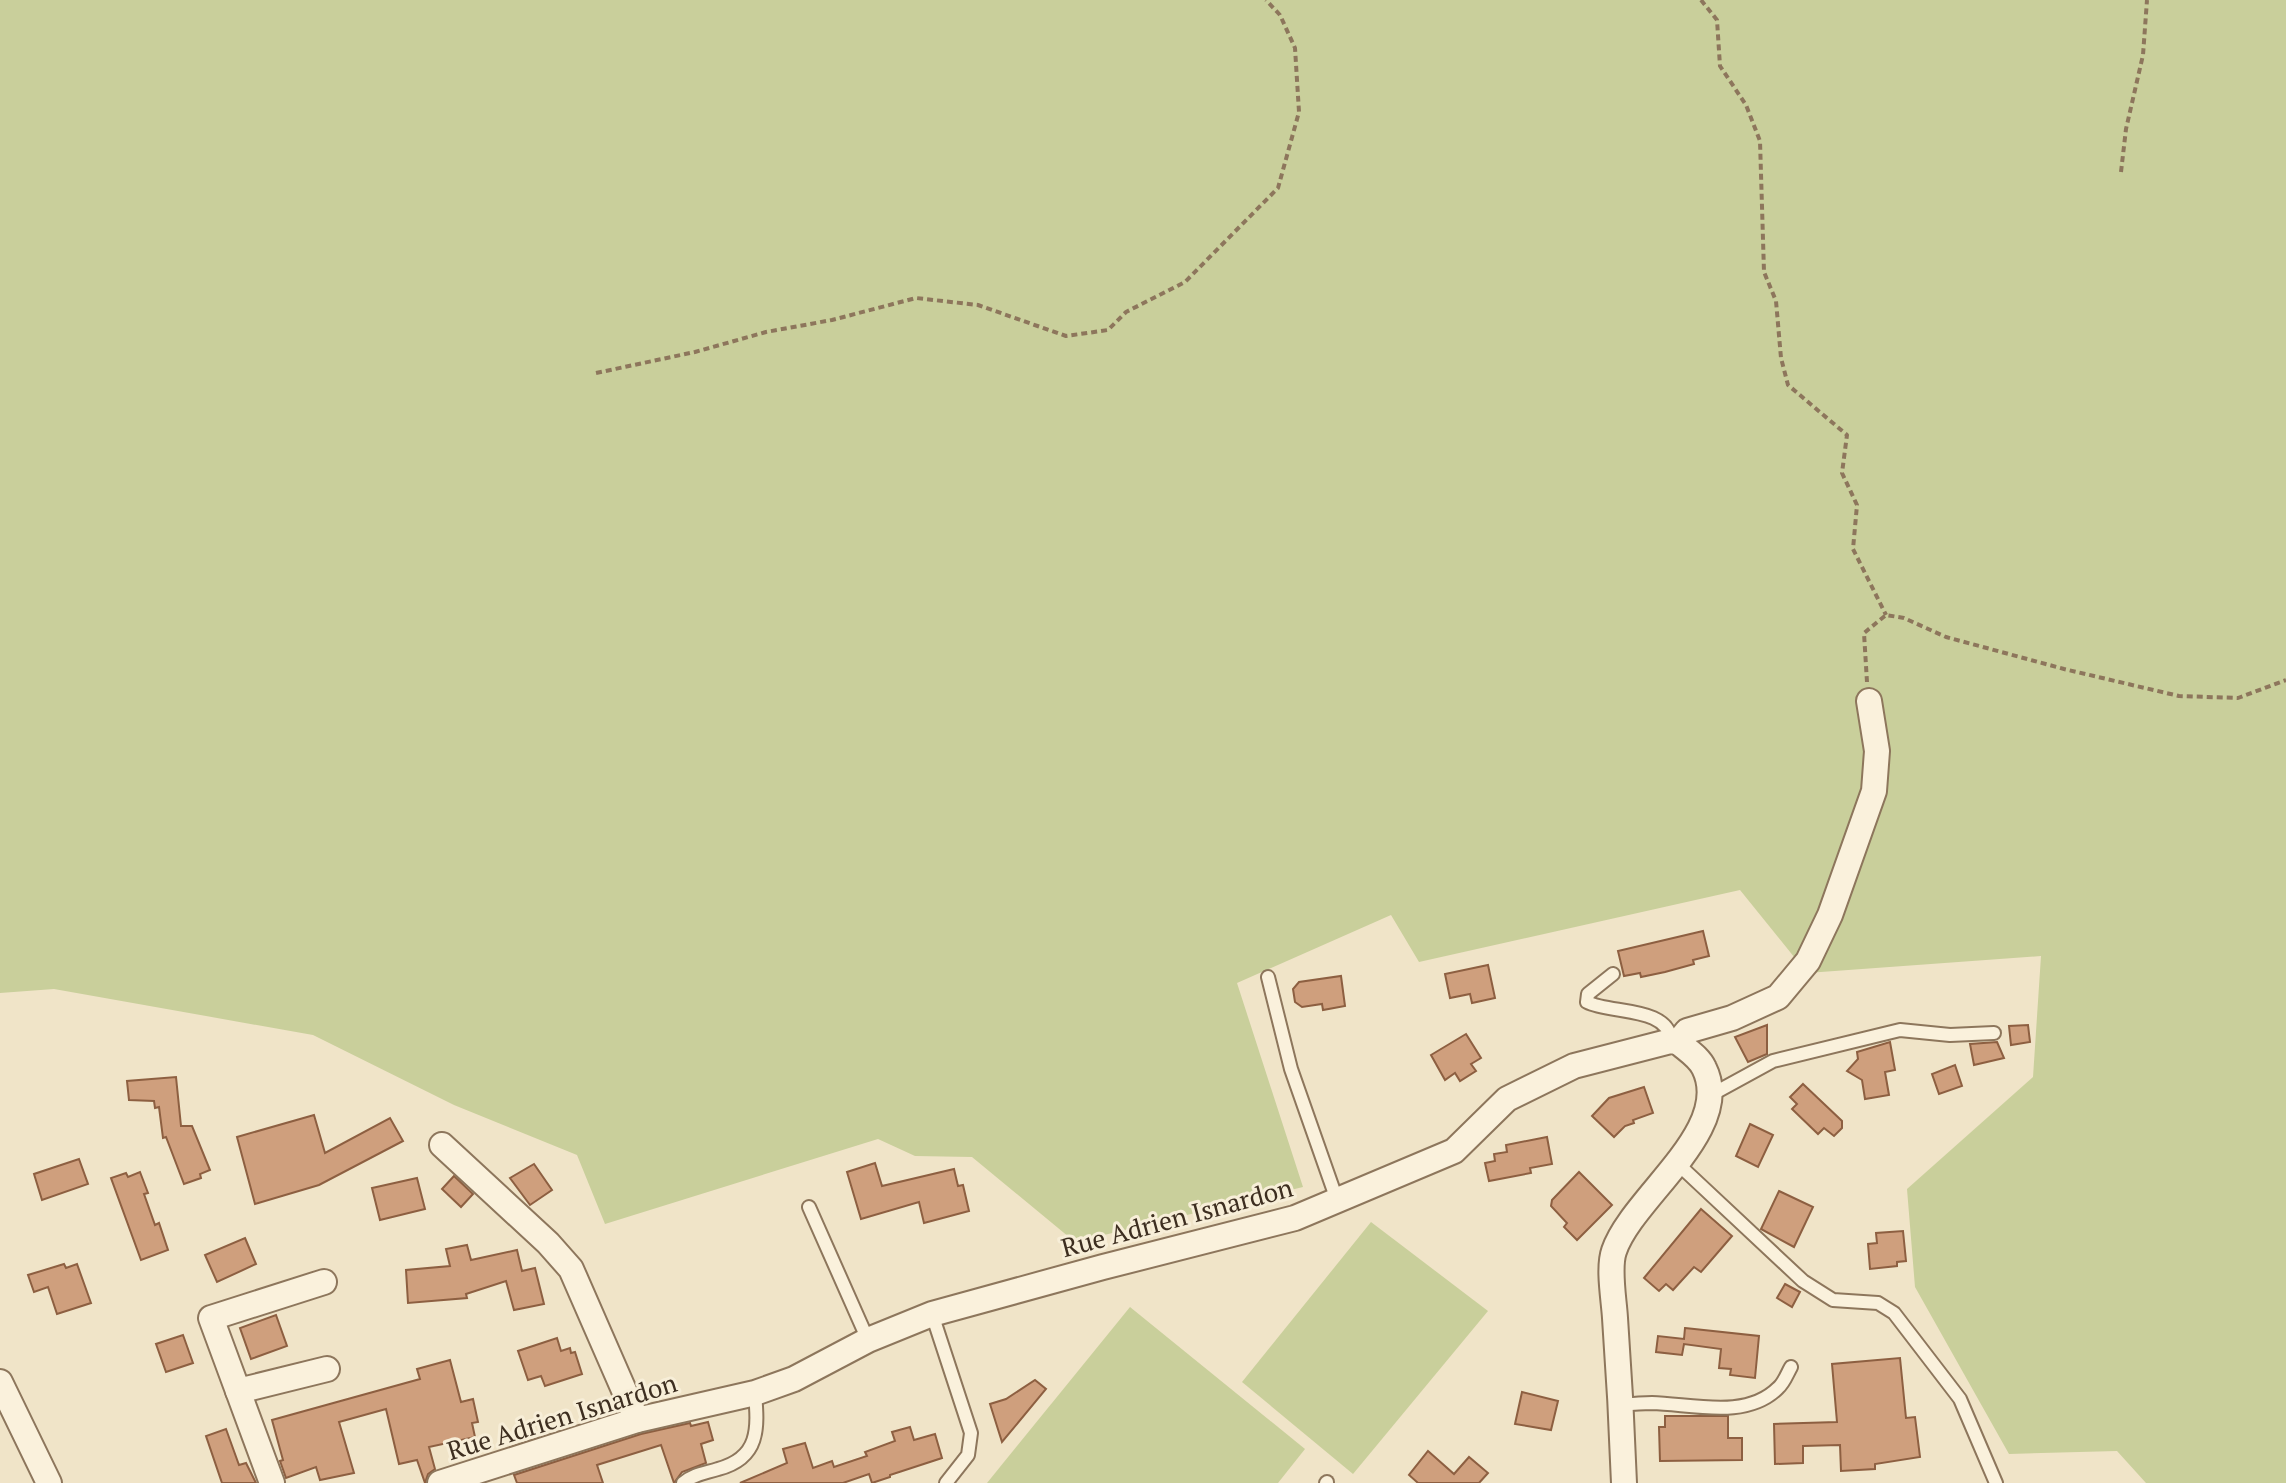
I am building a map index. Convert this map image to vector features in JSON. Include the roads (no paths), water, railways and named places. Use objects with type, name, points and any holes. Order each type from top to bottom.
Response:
[{"type":"street","name":"Rue Adrien Isnardon","points":[[440,1483],[637,1420],[755,1393],[794,1379],[868,1340],[932,1314],[1295,1218],[1454,1151],[1507,1099],[1574,1066],[1675,1042],[1687,1031],[1732,1018],[1778,997],[1808,961],[1830,915],[1874,791],[1877,751],[1869,701]]},
{"type":"street","points":[[1624,1483],[1613,1253],[1649,1196],[1678,1164],[1707,1117],[1709,1096],[1705,1069],[1694,1055],[1675,1042]]},
{"type":"street","points":[[442,1145],[548,1243],[571,1269],[637,1420]]},
{"type":"street","points":[[272,1483],[211,1318],[324,1282]]},
{"type":"street","points":[[238,1391],[327,1369]]},
{"type":"street","points":[[0,1382],[49,1483]]},
{"type":"lane","points":[[1613,974],[1588,994],[1587,1002],[1598,1008],[1627,1009],[1663,1022],[1675,1042]]},
{"type":"lane","points":[[1268,977],[1291,1069],[1337,1200]]},
{"type":"lane","points":[[1709,1096],[1773,1061],[1900,1030],[1950,1035],[1994,1033]]},
{"type":"lane","points":[[1678,1164],[1803,1281],[1833,1300],[1878,1303],[1894,1313],[1960,1399],[1996,1483]]},
{"type":"lane","points":[[809,1207],[868,1340]]},
{"type":"lane","points":[[932,1314],[971,1433],[968,1455],[946,1483]]},
{"type":"lane","points":[[1621,1405],[1744,1406],[1763,1399],[1780,1387],[1791,1367]]},
{"type":"lane","points":[[683,1483],[691,1477],[724,1468],[752,1448],[758,1430],[755,1393]]}]
